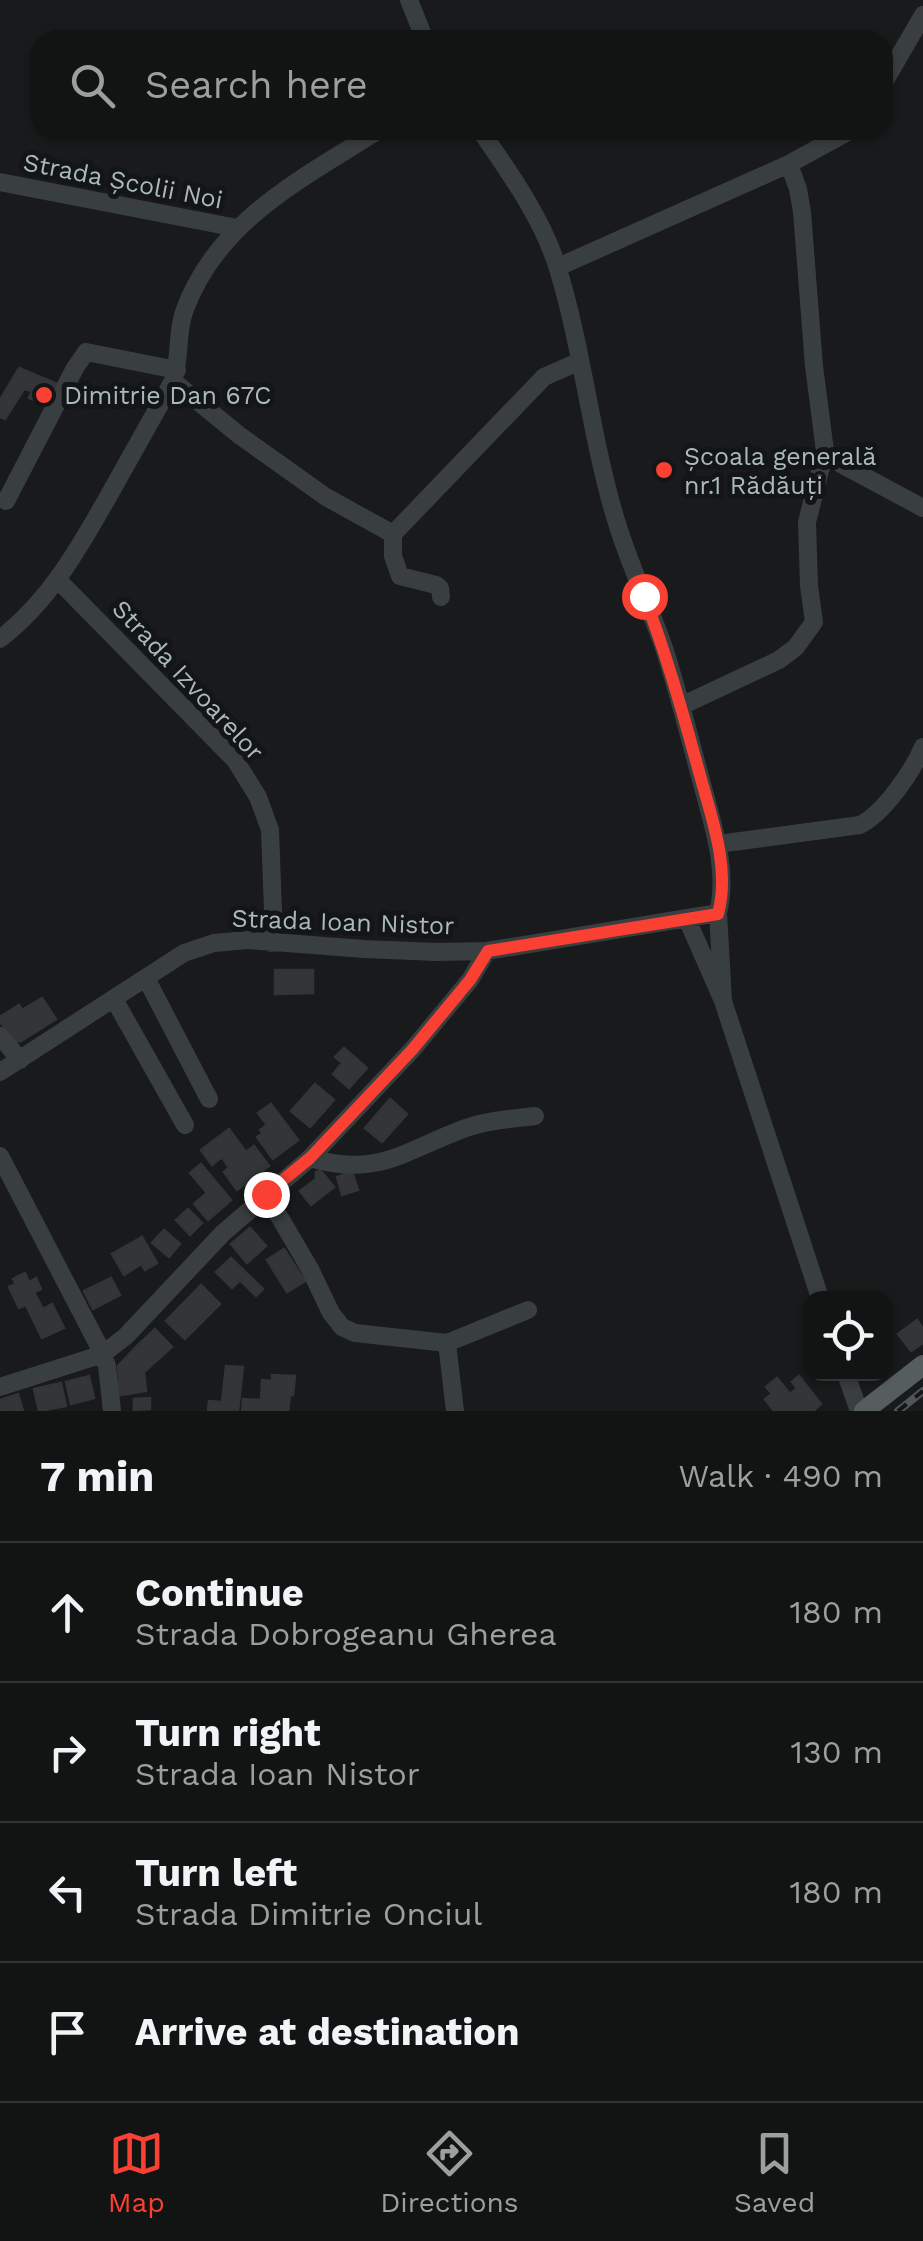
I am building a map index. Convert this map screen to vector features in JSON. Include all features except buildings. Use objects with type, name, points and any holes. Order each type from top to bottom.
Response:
[{"type":"main road","points":[[862,1411],[923,1365]]},
{"type":"street","points":[[409,0],[421,30]]},
{"type":"street","points":[[893,67],[923,15]]},
{"type":"street","points":[[0,639],[20,623],[58,580],[86,537],[175,375],[178,334],[189,299],[217,250],[270,199],[363,140]]},
{"type":"street","points":[[486,140],[527,204],[558,267],[616,521],[682,706],[718,844],[722,1000]]},
{"type":"street","points":[[558,267],[790,164],[833,140]]},
{"type":"street","points":[[682,706],[779,660],[796,647],[814,622],[807,558],[808,522],[825,451],[802,212],[790,164]]},
{"type":"street","name":"Strada Școlii Noi","points":[[0,182],[238,228]]},
{"type":"street","points":[[6,501],[86,352],[175,375],[239,435],[326,497],[393,534]]},
{"type":"street","points":[[442,597],[436,585],[400,576],[393,556],[393,534],[544,377],[580,361]]},
{"type":"street","points":[[825,451],[840,464],[923,508]]},
{"type":"street","name":"Strada Izvoarelor","points":[[58,580],[234,760],[258,798],[270,830],[271,943]]},
{"type":"street","points":[[718,844],[860,824],[881,809],[921,755]]},
{"type":"street","name":"Strada Ioan Nistor","points":[[0,1072],[184,953],[214,943],[248,940],[437,952],[488,951],[718,914]]},
{"type":"street","points":[[687,919],[722,1000],[818,1291]]},
{"type":"street","points":[[0,1387],[102,1354],[126,1336],[193,1263],[310,1158],[447,1009],[488,951]]},
{"type":"street","points":[[146,978],[209,1099]]},
{"type":"street","points":[[114,1000],[185,1124]]},
{"type":"street","points":[[0,1036],[20,1060]]},
{"type":"street","points":[[310,1158],[352,1166],[389,1161],[469,1127],[535,1116]]},
{"type":"street","points":[[0,1156],[102,1354],[112,1411]]},
{"type":"street","points":[[266,1194],[332,1313],[342,1327],[354,1333],[447,1344],[528,1310]]},
{"type":"street","points":[[447,1344],[455,1411]]},
{"type":"street","points":[[849,1381],[862,1411]]},
{"type":"railway","points":[[898,1411],[923,1391]]},
{"type":"place","name":"Dimitrie Dan 67C","points":[[44,395]]},
{"type":"place","name":"Școala generală nr.1 Rădăuți","points":[[664,470]]},
{"type":"route","points":[[266,1194],[310,1158],[412,1050],[470,980],[488,951],[718,914],[722,899],[718,844],[682,706],[644,596]]}]
